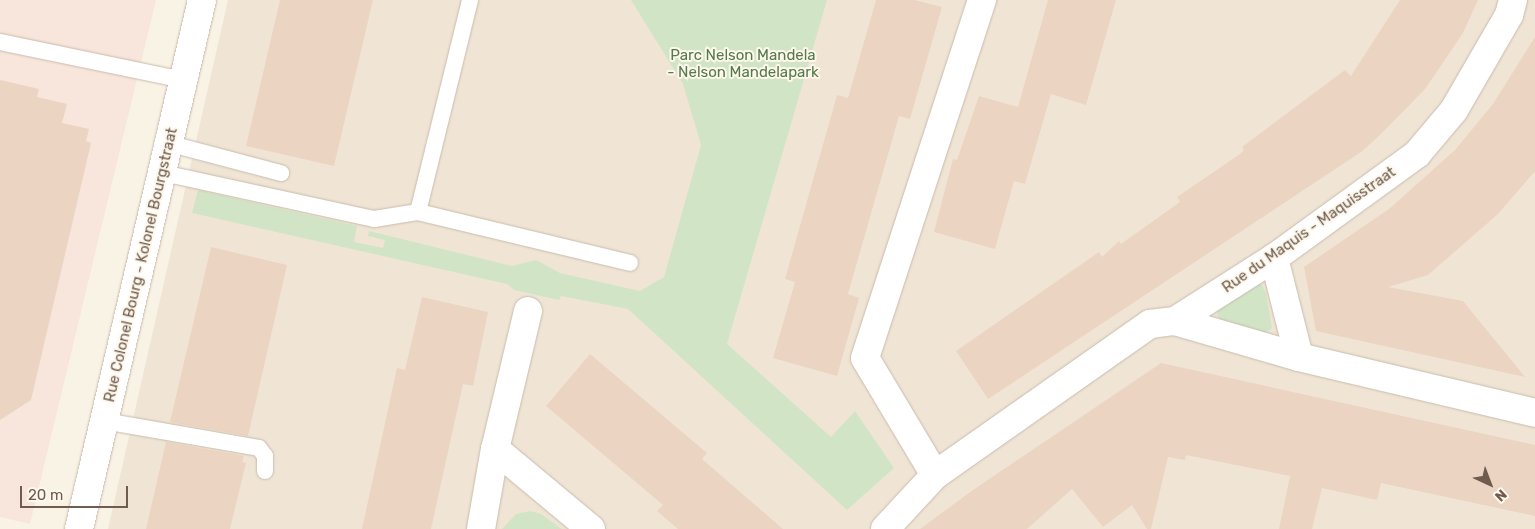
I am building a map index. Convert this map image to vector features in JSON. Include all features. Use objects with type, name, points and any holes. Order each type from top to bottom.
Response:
[{"type":"street","name":"Rue Colonel Bourg - Kolonel Bourgstraat","points":[[79,529],[171,144],[202,0]]},
{"type":"street","points":[[935,474],[865,358],[982,0]]},
{"type":"street","name":"Rue du Maquis - Maquisstraat","points":[[885,529],[935,474],[1150,324],[1175,321],[1274,258],[1417,154],[1454,110],[1508,15],[1513,0]]},
{"type":"street","points":[[1274,258],[1299,357]]},
{"type":"street","points":[[481,529],[495,449],[528,311]]},
{"type":"street","points":[[1175,321],[1299,357],[1535,413]]},
{"type":"street","points":[[495,449],[591,529]]},
{"type":"lane","points":[[418,212],[470,0]]},
{"type":"lane","points":[[0,42],[184,80]]},
{"type":"lane","points":[[171,144],[281,173]]},
{"type":"lane","points":[[163,173],[374,218],[418,212],[630,263]]},
{"type":"lane","points":[[104,421],[258,448],[265,456],[265,471]]},
{"type":"shaded area","points":[[0,0],[156,0],[30,524],[0,517]]},
{"type":"shaded area","points":[[228,0],[1535,0],[1535,529],[108,529]]},
{"type":"green space","name":"Parc Nelson Mandela - Nelson Mandelapark","points":[[631,0],[827,0],[727,344],[831,437],[855,411],[894,468],[847,510],[628,309],[561,296],[559,300],[514,290],[507,284],[192,213],[198,190],[357,226],[354,242],[383,248],[385,240],[368,236],[369,231],[512,266],[536,260],[560,273],[640,291],[664,277],[701,145],[683,84]]},
{"type":"green space","points":[[1261,284],[1266,293],[1272,328],[1257,338],[1222,331],[1215,305],[1246,285]]},
{"type":"green space","points":[[530,511],[541,514],[562,529],[502,529],[516,514]]},
{"type":"building","points":[[280,0],[373,0],[334,166],[246,146]]},
{"type":"building","points":[[876,0],[915,0],[942,7],[910,119],[899,116],[848,294],[859,298],[837,376],[773,358],[795,282],[785,279],[837,95],[848,98]]},
{"type":"building","points":[[1048,0],[1116,0],[1086,105],[1051,94],[1025,184],[1014,181],[995,249],[934,232],[953,159],[957,160],[979,96],[1018,107]]},
{"type":"building","points":[[1400,0],[1478,0],[1463,33],[1425,89],[1380,135],[1361,152],[988,399],[956,351],[1099,252],[1102,257],[1119,241],[1121,244],[1180,202],[1177,197],[1240,154],[1244,150],[1242,147],[1345,70],[1351,76]]},
{"type":"building","points":[[1535,37],[1535,171],[1498,214],[1428,275],[1388,287],[1463,301],[1525,377],[1316,331],[1304,267],[1389,209],[1455,150],[1493,104]]},
{"type":"building","points":[[0,80],[39,89],[37,97],[67,104],[62,123],[89,129],[86,141],[91,143],[31,400],[0,420]]},
{"type":"building","points":[[211,247],[287,265],[248,436],[170,422]]},
{"type":"building","points":[[422,297],[488,312],[473,386],[463,384],[431,529],[362,529],[397,368],[405,370]]},
{"type":"building","points":[[590,354],[707,453],[702,459],[783,529],[678,529],[657,511],[663,505],[546,406]]},
{"type":"building","points":[[1161,363],[1535,445],[1535,516],[1381,483],[1377,500],[1322,488],[1312,529],[1279,529],[1290,476],[1186,455],[1185,460],[1168,457],[1151,529],[1147,529],[1132,505],[1103,527],[1072,489],[1027,529],[920,529],[973,490]]},
{"type":"building","points":[[166,442],[244,456],[242,462],[246,463],[230,529],[146,529]]}]
